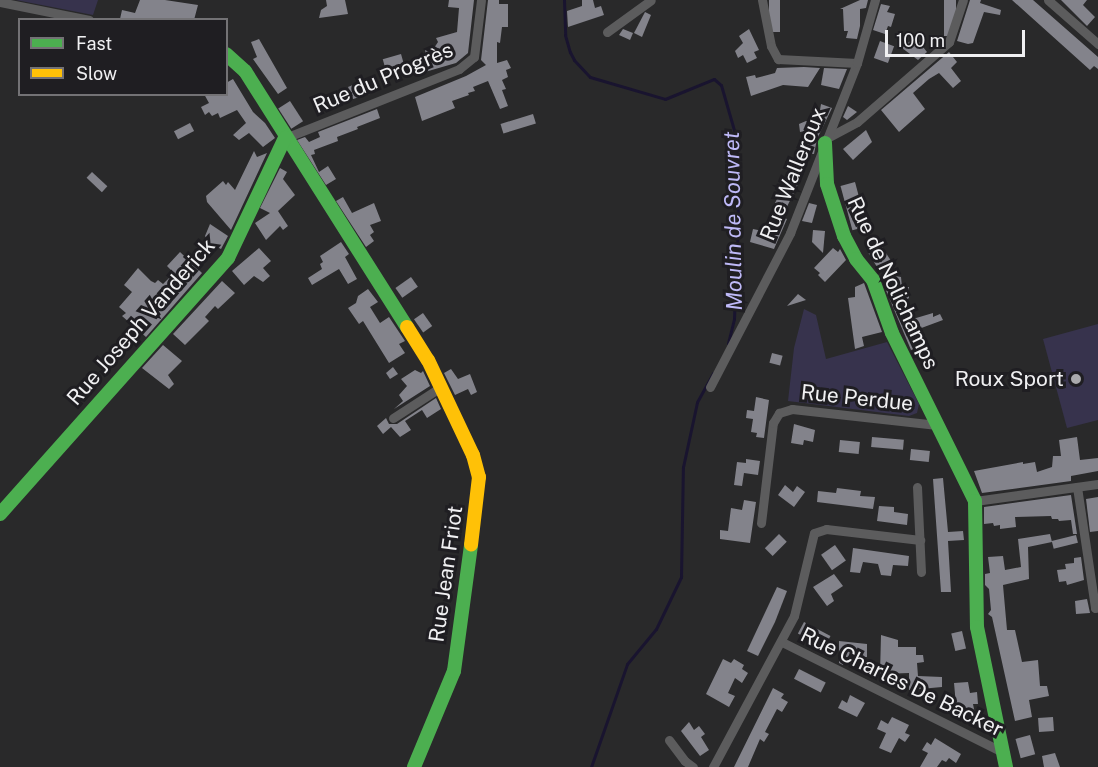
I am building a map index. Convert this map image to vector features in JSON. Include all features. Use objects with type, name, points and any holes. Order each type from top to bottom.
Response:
[{"type":"street","name":"Rue du Progrès","points":[[285,138],[459,69],[474,57],[482,0]]},
{"type":"street","points":[[607,32],[651,0]]},
{"type":"street","points":[[762,0],[771,46],[778,59],[857,63]]},
{"type":"street","name":"Rue Walleroux","points":[[710,387],[790,233],[857,63],[875,0]]},
{"type":"street","points":[[826,140],[857,122],[949,42],[963,0]]},
{"type":"street","points":[[1048,0],[1098,44]]},
{"type":"street","points":[[0,2],[79,18]]},
{"type":"street","name":"Rue Jean Friot","points":[[228,56],[245,71],[285,138],[428,360],[472,455],[478,477],[478,497],[454,671],[414,767]]},
{"type":"street","name":"Rue Joseph Vanderick","points":[[0,514],[228,258],[258,190],[285,138]]},
{"type":"street","name":"Rue de Nolichamps","points":[[826,140],[827,184],[844,236],[856,259],[873,280],[892,333],[975,501]]},
{"type":"street","points":[[393,418],[441,387]]},
{"type":"street","name":"Rue Perdue","points":[[761,523],[773,423],[779,413],[792,409],[937,425]]},
{"type":"street","points":[[1006,760],[977,627],[975,501],[1098,484]]},
{"type":"street","points":[[917,487],[921,572]]},
{"type":"street","points":[[1077,487],[1095,608],[1098,607]]},
{"type":"street","points":[[713,767],[782,642],[800,600],[809,543],[814,533],[826,529],[920,540]]},
{"type":"street","name":"Rue Charles De Backer","points":[[782,642],[1006,760]]},
{"type":"street","points":[[669,740],[685,761],[693,767]]},
{"type":"shaded area","points":[[16,0],[98,0],[93,15]]},
{"type":"shaded area","points":[[804,309],[816,315],[826,359],[887,342],[919,404],[917,413],[909,416],[788,401],[794,348]]},
{"type":"shaded area","name":"Roux Sport","points":[[1098,324],[1098,420],[1067,428],[1043,339]]},
{"type":"building","points":[[140,0],[165,0],[198,5],[195,18],[120,18],[122,10],[135,13]]},
{"type":"building","points":[[326,0],[345,0],[348,14],[319,18],[321,10],[327,6]]},
{"type":"building","points":[[449,0],[474,0],[468,53],[456,63],[418,74],[415,63],[427,60],[425,50],[434,48],[438,42],[436,38],[457,32],[459,8],[448,7]]},
{"type":"building","points":[[488,0],[499,0],[499,4],[508,4],[508,27],[502,27],[500,43],[497,42],[497,63],[507,60],[511,68],[506,70],[508,77],[502,80],[506,89],[502,90],[508,106],[500,109],[488,81],[473,87],[475,91],[468,93],[469,95],[452,101],[455,108],[422,121],[415,97],[466,76],[486,65],[481,60]]},
{"type":"building","points":[[582,0],[593,0],[595,8],[601,6],[604,15],[568,27],[567,11],[582,6]]},
{"type":"building","points":[[769,0],[780,0],[780,32],[769,32]]},
{"type":"building","points":[[860,0],[868,0],[866,8],[860,9],[857,39],[846,38],[848,31],[844,31],[843,9],[840,9]]},
{"type":"building","points":[[944,0],[956,0],[956,36],[944,36]]},
{"type":"building","points":[[970,0],[981,0],[980,3],[1001,10],[1000,15],[984,12],[973,43],[968,44],[957,41]]},
{"type":"building","points":[[1012,0],[1033,0],[1098,57],[1098,69],[1094,66],[1090,70]]},
{"type":"building","points":[[1061,0],[1087,0],[1083,5],[1095,17],[1087,26]]},
{"type":"building","points":[[881,4],[890,6],[887,12],[895,14],[891,27],[888,26],[885,34],[873,30]]},
{"type":"building","points":[[645,12],[651,15],[642,37],[634,33]]},
{"type":"building","points":[[623,29],[633,33],[630,40],[619,35]]},
{"type":"building","points":[[749,29],[759,50],[754,52],[757,58],[747,63],[743,55],[738,58],[735,51],[743,43],[739,36]]},
{"type":"building","points":[[915,37],[927,52],[918,60],[902,48]]},
{"type":"building","points":[[259,39],[287,88],[278,94],[253,59],[257,57],[251,42]]},
{"type":"building","points":[[880,41],[894,46],[888,63],[874,58]]},
{"type":"building","points":[[949,52],[957,62],[951,68],[961,81],[953,88],[939,73],[929,79],[913,93],[925,109],[899,132],[881,110]]},
{"type":"building","points":[[401,54],[405,68],[387,74],[383,59]]},
{"type":"building","points":[[777,68],[820,68],[808,87],[783,85],[751,96],[746,77],[755,75],[756,78],[775,73]]},
{"type":"building","points":[[824,68],[847,69],[839,89],[821,85]]},
{"type":"building","points":[[233,79],[253,112],[265,123],[275,138],[263,147],[249,133],[239,140],[233,135],[246,123],[237,110],[220,118],[218,113],[212,116],[209,112],[205,115],[201,107],[209,103],[205,96],[228,96],[228,82]]},
{"type":"building","points":[[365,80],[370,94],[353,99],[348,87]]},
{"type":"building","points":[[290,101],[303,121],[291,129],[278,109]]},
{"type":"building","points":[[821,104],[832,108],[817,139],[814,154],[802,153],[807,141],[801,143],[805,131],[800,132],[799,124],[806,121],[818,122]]},
{"type":"building","points":[[848,106],[857,112],[847,120],[843,117]]},
{"type":"building","points":[[377,109],[380,118],[337,137],[338,141],[314,150],[315,154],[311,155],[319,172],[328,166],[336,179],[326,185],[297,140],[305,137],[309,142],[320,137],[318,132]]},
{"type":"building","points":[[533,114],[536,124],[503,134],[500,124]]},
{"type":"building","points":[[190,123],[194,131],[178,139],[174,131]]},
{"type":"building","points":[[866,130],[872,142],[853,160],[843,149]]},
{"type":"building","points":[[254,151],[257,157],[267,153],[231,230],[207,202],[206,196],[223,181],[226,185],[228,182],[235,190]]},
{"type":"building","points":[[280,168],[287,172],[283,179],[295,195],[278,211],[288,226],[283,230],[280,226],[266,240],[255,223],[270,213],[260,208]]},
{"type":"building","points":[[92,172],[107,186],[102,192],[87,178]]},
{"type":"building","points":[[792,176],[800,180],[782,217],[787,219],[774,249],[750,242],[753,229],[767,232],[779,205],[775,203],[784,185]]},
{"type":"building","points":[[855,182],[867,226],[852,230],[841,186]]},
{"type":"building","points":[[343,197],[352,213],[374,203],[381,221],[370,225],[374,232],[370,235],[374,241],[366,247],[336,201]]},
{"type":"building","points":[[809,203],[817,205],[812,223],[802,221]]},
{"type":"building","points":[[210,224],[228,236],[221,249],[209,243],[205,236]]},
{"type":"building","points":[[813,230],[825,231],[823,253],[812,242]]},
{"type":"building","points":[[341,242],[349,254],[345,257],[357,279],[348,284],[339,269],[312,285],[308,278],[322,269],[320,264],[323,262],[320,256]]},
{"type":"building","points":[[881,245],[891,261],[878,269],[868,253]]},
{"type":"building","points":[[259,248],[271,261],[263,268],[270,276],[263,282],[254,276],[244,285],[232,271]]},
{"type":"building","points":[[833,248],[838,252],[840,249],[846,260],[825,282],[814,268]]},
{"type":"building","points":[[180,252],[202,273],[146,337],[122,316],[126,313],[119,307],[132,292],[124,285],[138,268],[151,281],[155,283],[158,280],[163,284],[174,273],[167,266]]},
{"type":"building","points":[[894,272],[895,276],[901,277],[902,287],[909,287],[909,298],[903,302],[906,321],[933,313],[933,317],[940,314],[943,320],[916,330],[923,345],[911,350],[885,288],[883,274]]},
{"type":"building","points":[[411,277],[418,287],[402,298],[395,288]]},
{"type":"building","points":[[222,281],[235,293],[218,309],[215,306],[205,317],[209,321],[185,345],[173,334]]},
{"type":"building","points":[[864,283],[882,332],[862,337],[864,346],[855,349],[848,298],[855,297],[855,287]]},
{"type":"building","points":[[368,289],[378,302],[370,307],[380,323],[389,317],[405,341],[399,344],[405,353],[389,363],[363,321],[359,324],[348,308],[356,303],[358,296]]},
{"type":"building","points":[[798,294],[806,300],[787,306]]},
{"type":"building","points":[[423,313],[432,326],[423,332],[414,319]]},
{"type":"building","points":[[163,345],[182,361],[168,375],[174,384],[169,389],[142,368]]},
{"type":"building","points":[[772,353],[783,356],[780,366],[769,363]]},
{"type":"building","points":[[393,367],[398,374],[390,379],[386,373]]},
{"type":"building","points":[[451,369],[458,379],[470,374],[477,392],[471,395],[468,389],[455,395],[444,373]]},
{"type":"building","points":[[415,370],[421,373],[423,371],[430,386],[394,409],[403,401],[399,395],[407,386],[401,379]]},
{"type":"building","points":[[756,397],[769,400],[764,438],[756,437],[757,433],[751,432],[753,419],[746,418],[747,410],[754,411]]},
{"type":"building","points":[[436,398],[441,409],[427,418],[422,410],[405,421],[411,430],[400,437],[391,427],[383,434],[377,426],[386,418],[389,424],[397,424]]},
{"type":"building","points":[[794,424],[815,430],[813,442],[804,440],[803,445],[791,443]]},
{"type":"building","points":[[872,437],[904,440],[903,450],[871,447]]},
{"type":"building","points":[[1077,437],[1080,460],[1098,458],[1098,471],[1071,476],[1071,481],[982,493],[974,471],[1035,462],[1037,472],[1052,467],[1053,456],[1061,456],[1059,440]]},
{"type":"building","points":[[840,440],[860,442],[859,454],[839,452]]},
{"type":"building","points":[[911,449],[930,451],[929,462],[910,460]]},
{"type":"building","points":[[746,459],[760,461],[758,475],[744,473],[742,486],[734,485],[737,462],[746,463]]},
{"type":"building","points":[[943,478],[948,532],[963,531],[964,540],[948,541],[951,592],[941,592],[933,479]]},
{"type":"building","points":[[785,485],[793,492],[797,486],[805,492],[794,507],[778,495]]},
{"type":"building","points":[[837,488],[861,491],[860,496],[875,497],[873,509],[817,502],[818,491],[836,493]]},
{"type":"building","points":[[1071,495],[1077,534],[1073,534],[1071,520],[1059,521],[1052,519],[1051,516],[1015,517],[1016,527],[1000,529],[1000,525],[984,524],[984,507]]},
{"type":"building","points":[[1098,497],[1098,531],[1090,532],[1086,499]]},
{"type":"building","points":[[744,500],[756,502],[750,543],[720,539],[720,530],[728,531],[731,508],[742,510]]},
{"type":"building","points":[[879,506],[894,507],[894,512],[908,514],[907,525],[877,521]]},
{"type":"building","points":[[779,534],[787,542],[773,556],[765,548]]},
{"type":"building","points":[[1050,534],[1052,542],[1028,547],[1029,579],[1003,585],[1007,630],[1015,630],[1022,662],[1038,660],[1040,686],[1047,686],[1049,696],[1029,700],[1032,717],[1015,721],[992,617],[988,614],[991,610],[989,589],[985,585],[985,574],[990,573],[988,557],[1003,556],[1005,570],[1021,567],[1018,539]]},
{"type":"building","points":[[1076,535],[1078,543],[1054,549],[1052,541]]},
{"type":"building","points":[[835,545],[846,561],[832,570],[821,555]]},
{"type":"building","points":[[853,548],[909,556],[908,566],[893,565],[891,576],[881,575],[878,564],[863,562],[860,573],[850,572]]},
{"type":"building","points":[[1081,557],[1084,580],[1067,585],[1066,581],[1059,582],[1057,570],[1066,569],[1065,564],[1074,563],[1074,558]]},
{"type":"building","points":[[834,574],[843,586],[831,594],[834,601],[827,606],[813,587]]},
{"type":"building","points":[[777,587],[787,591],[758,656],[747,651]]},
{"type":"building","points":[[1087,599],[1090,613],[1076,614],[1075,601]]},
{"type":"building","points":[[804,622],[830,636],[824,648],[798,633]]},
{"type":"building","points":[[962,631],[966,649],[955,651],[951,633]]},
{"type":"building","points":[[881,635],[898,640],[898,647],[916,647],[916,655],[923,655],[924,662],[917,663],[918,676],[942,677],[942,687],[909,690],[909,673],[880,674]]},
{"type":"building","points":[[839,641],[867,644],[867,657],[846,657],[843,665],[839,663]]},
{"type":"building","points":[[723,659],[731,663],[734,659],[744,665],[742,669],[748,673],[742,683],[735,678],[728,693],[735,696],[729,707],[706,694]]},
{"type":"building","points":[[799,669],[826,683],[821,692],[794,679]]},
{"type":"building","points":[[968,682],[970,693],[977,692],[978,704],[973,704],[975,714],[957,716],[954,683]]},
{"type":"building","points":[[773,688],[784,694],[781,698],[788,702],[782,712],[777,709],[765,732],[769,734],[764,742],[760,739],[748,767],[734,767]]},
{"type":"building","points":[[850,695],[865,703],[857,717],[838,708],[842,700],[847,703]]},
{"type":"building","points":[[892,717],[909,725],[905,733],[910,735],[905,742],[899,738],[891,753],[879,748],[886,733],[877,729],[881,720],[888,724]]},
{"type":"building","points":[[1053,717],[1054,731],[1039,732],[1038,718]]},
{"type":"building","points":[[689,722],[694,730],[699,726],[705,734],[701,737],[709,750],[700,756],[681,731]]},
{"type":"building","points":[[1030,735],[1035,754],[1021,758],[1016,739]]},
{"type":"building","points":[[935,738],[961,754],[956,763],[949,758],[946,762],[942,760],[937,767],[920,767],[928,753],[922,750],[927,742],[931,745]]},
{"type":"building","points":[[1055,753],[1060,767],[1044,767],[1042,756]]},
{"type":"waterway","name":"Moulin de Souvret","points":[[564,0],[565,35],[570,52],[574,60],[590,77],[665,99],[714,79],[721,85],[736,137],[738,223],[734,319],[728,343]]},
{"type":"waterway","name":"Moulin de Souvret","points":[[591,767],[627,664],[656,629],[681,577],[683,467],[697,402],[713,373]]},
{"type":"traffic: fast","points":[[228,56],[245,71],[407,327]]},
{"type":"traffic: fast","points":[[0,514],[228,258],[285,138]]},
{"type":"traffic: fast","points":[[825,143],[827,184],[844,236],[856,259],[873,280],[892,333],[975,501],[977,627],[1006,767]]},
{"type":"traffic: fast","points":[[414,767],[454,671],[471,545]]},
{"type":"traffic: slow","points":[[407,327],[428,360],[473,455],[479,477],[471,545]]},
{"type":"place","name":"Roux Sport","points":[[1076,379]]}]
